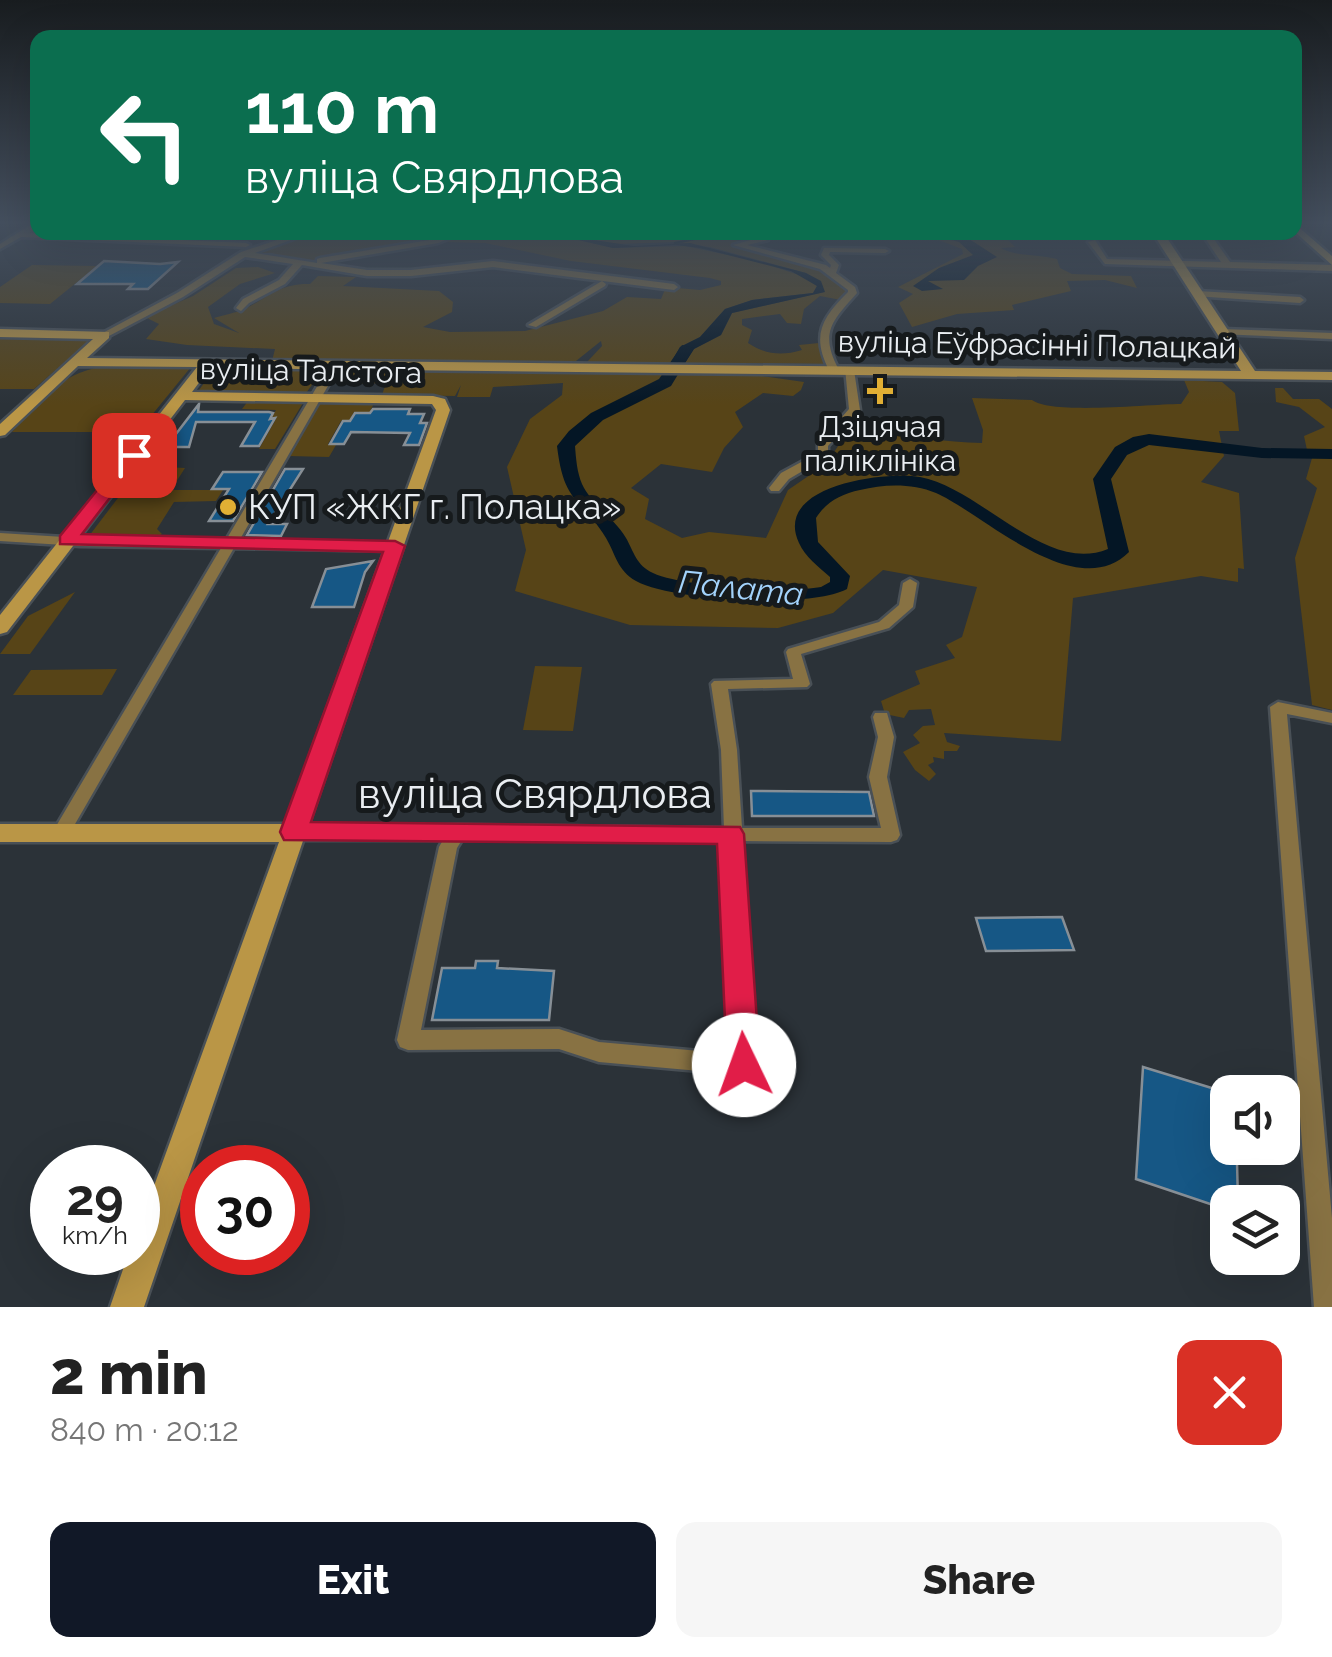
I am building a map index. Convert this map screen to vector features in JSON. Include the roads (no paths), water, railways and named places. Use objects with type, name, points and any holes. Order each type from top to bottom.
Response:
[{"type":"main road","points":[[1190,283],[1251,375]]},
{"type":"main road","points":[[0,333],[104,335]]},
{"type":"main road","points":[[0,432],[104,335]]},
{"type":"main road","points":[[74,362],[335,365]]},
{"type":"main road","points":[[56,378],[82,367],[110,362]]},
{"type":"main road","points":[[0,628],[207,363]]},
{"type":"main road","name":"вуліца Еўфрасінні Полацкай","points":[[335,365],[1332,376]]},
{"type":"main road","name":"вуліца Талстога","points":[[181,396],[440,402],[443,410],[395,546]]},
{"type":"main road","points":[[127,1307],[395,546]]},
{"type":"main road","name":"вуліца Свярдлова","points":[[0,832],[294,832]]},
{"type":"street","points":[[104,335],[196,283]]},
{"type":"street","points":[[242,308],[246,301],[280,283]]},
{"type":"street","points":[[533,326],[606,283]]},
{"type":"street","points":[[641,283],[674,287]]},
{"type":"street","points":[[775,488],[785,476],[824,454],[822,446],[854,410],[841,370],[823,352],[829,318],[853,293],[844,283]]},
{"type":"street","points":[[1197,294],[1300,300]]},
{"type":"street","points":[[1222,332],[1332,336]]},
{"type":"street","points":[[61,832],[335,365]]},
{"type":"street","points":[[0,537],[395,546]]},
{"type":"street","points":[[458,832],[448,847],[408,1040],[559,1040],[599,1052],[744,1065],[729,750],[720,684],[802,684],[793,652],[884,625],[906,606],[910,583]]},
{"type":"street","points":[[1327,1307],[1278,707],[1332,718]]},
{"type":"street","name":"вуліца Свярдлова","points":[[294,832],[890,834],[878,777],[886,737],[881,717]]},
{"type":"water","points":[[812,283],[822,283],[825,292],[732,313],[721,335],[694,349],[685,363],[671,363],[680,347],[700,337],[725,309],[752,300],[813,293],[817,286]]},
{"type":"water","points":[[932,283],[943,289],[922,291],[913,286]]},
{"type":"waterway","name":"Палата","points":[[687,348],[665,383],[597,416],[566,446],[574,486],[616,538],[624,560],[644,577],[666,583],[758,595],[807,596],[827,592],[840,585],[840,576],[808,542],[807,518],[815,505],[830,494],[869,482],[909,481],[942,489],[1041,550],[1090,560],[1119,552],[1102,479],[1116,456],[1132,444],[1149,439],[1262,453],[1332,454]]},
{"type":"place","name":"Дзіцячая паліклініка","points":[[880,391]]},
{"type":"place","name":"КУП «ЖКГ г. Полацка»","points":[[228,507]]}]
